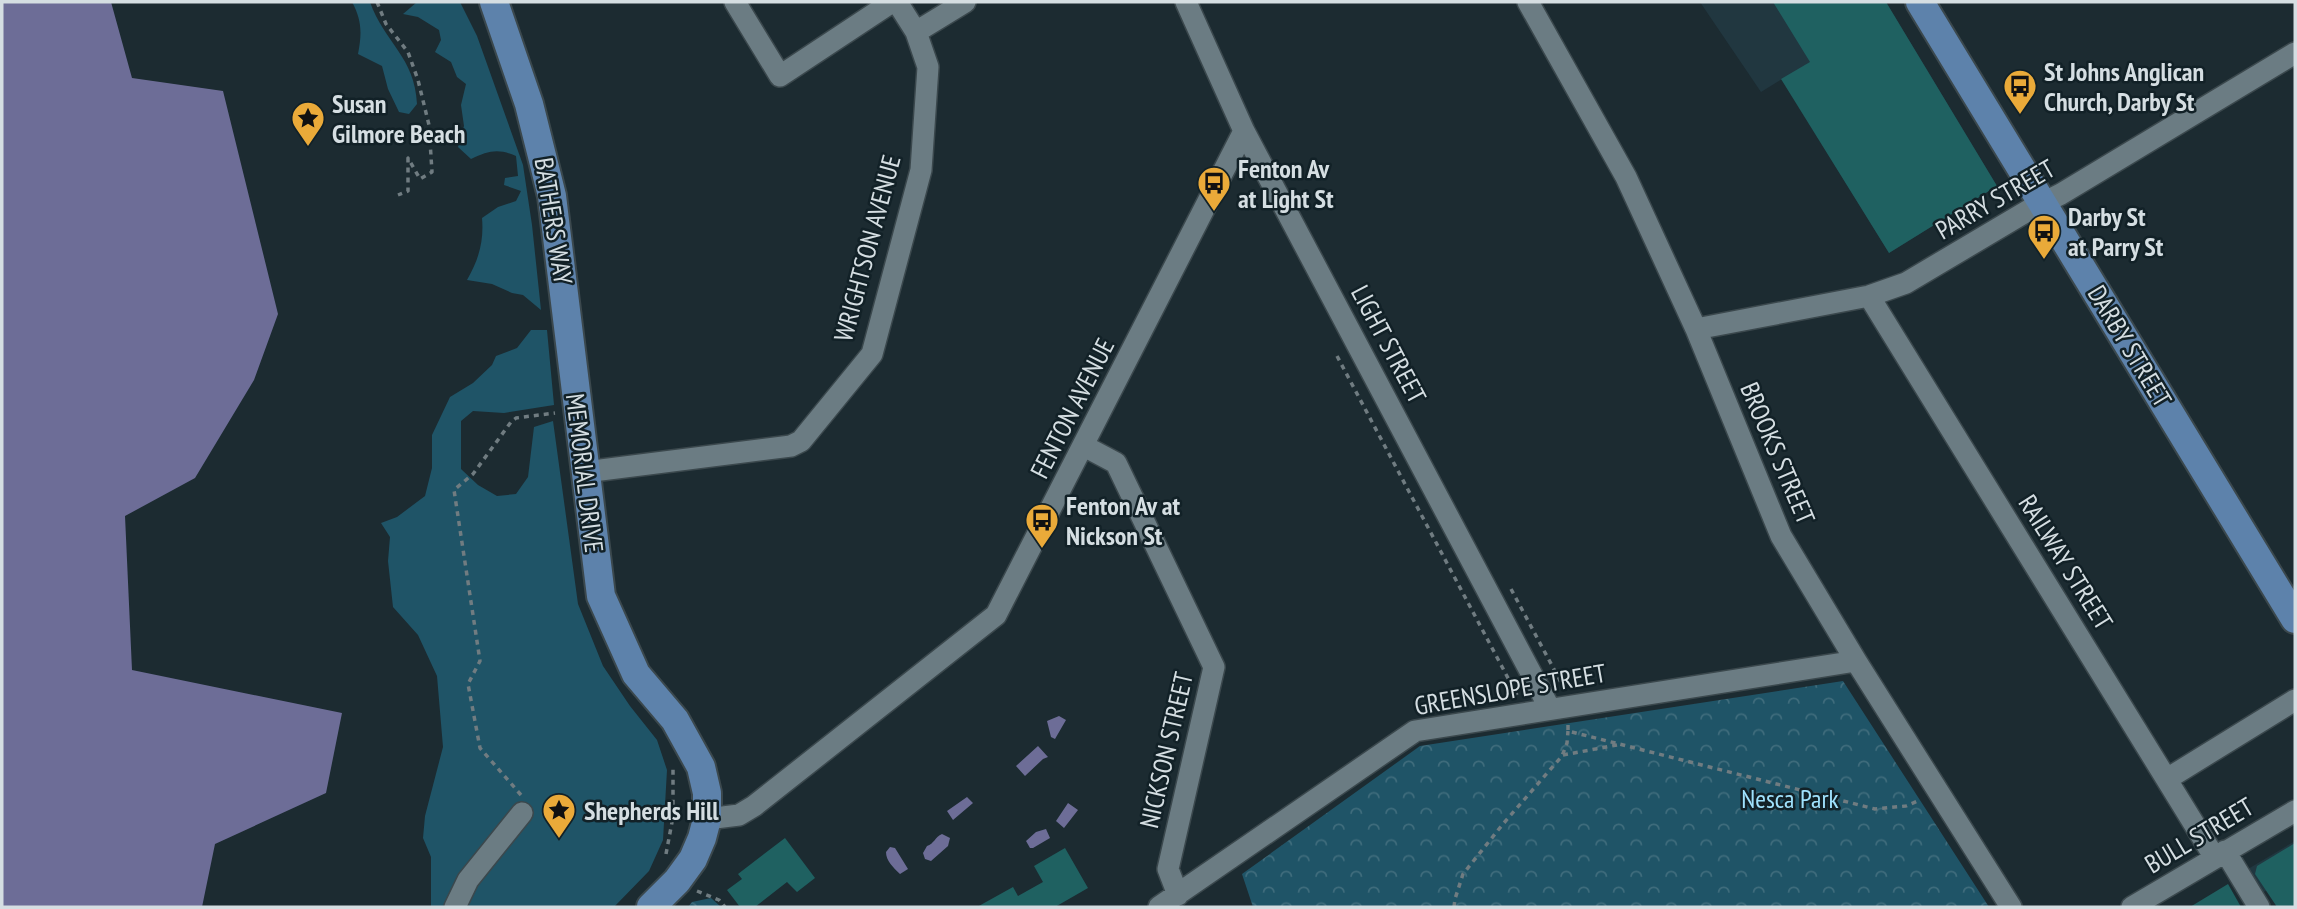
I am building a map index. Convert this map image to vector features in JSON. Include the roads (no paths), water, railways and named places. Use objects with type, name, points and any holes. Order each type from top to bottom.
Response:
[{"type":"main road","name":"MEMORIAL DRIVE","points":[[494,2],[529,104],[552,196],[604,606],[636,674],[675,720],[701,767],[707,793],[707,818],[693,859],[677,881],[652,907]]},
{"type":"main road","name":"DARBY STREET","points":[[1920,2],[2295,619]]},
{"type":"street","points":[[735,2],[780,76],[892,2]]},
{"type":"street","name":"WRIGHTSON AVENUE","points":[[585,472],[791,446],[802,441],[872,354],[920,170],[928,67],[916,32],[897,2]]},
{"type":"street","points":[[916,32],[965,2]]},
{"type":"street","name":"LIGHT STREET","points":[[1186,2],[1244,131],[1550,709]]},
{"type":"street","name":"BROOKS STREET","points":[[1528,2],[1626,177],[1696,329],[1781,536],[1856,661],[2011,907]]},
{"type":"street","name":"PARRY STREET","points":[[1696,329],[1869,296],[1906,283],[2295,53]]},
{"type":"street","name":"FENTON AVENUE","points":[[707,818],[739,815],[754,806],[996,615],[1244,131]]},
{"type":"street","name":"RAILWAY STREET","points":[[1869,296],[2167,779],[2259,907]]},
{"type":"street","name":"NICKSON STREET","points":[[1084,446],[1116,463],[1214,667],[1168,869],[1178,895]]},
{"type":"street","name":"GREENSLOPE STREET","points":[[1159,907],[1415,731],[1856,661]]},
{"type":"street","points":[[2167,779],[2295,699]]},
{"type":"street","points":[[455,907],[468,880],[522,813]]},
{"type":"street","name":"BULL STREET","points":[[2132,907],[2294,815]]},
{"type":"place","name":"St Johns Anglican Church, Darby St","points":[[2020,116]]},
{"type":"place","name":"Susan Gilmore Beach","points":[[308,148]]},
{"type":"place","name":"Fenton Av at Light St","points":[[1214,213]]},
{"type":"place","name":"Darby St at Parry St","points":[[2044,261]]},
{"type":"place","name":"Fenton Av at Nickson St","points":[[1042,550]]},
{"type":"place","name":"Shepherds Hill","points":[[559,840]]},
{"type":"park label","name":"Nesca Park","points":[[1790,798]]}]
